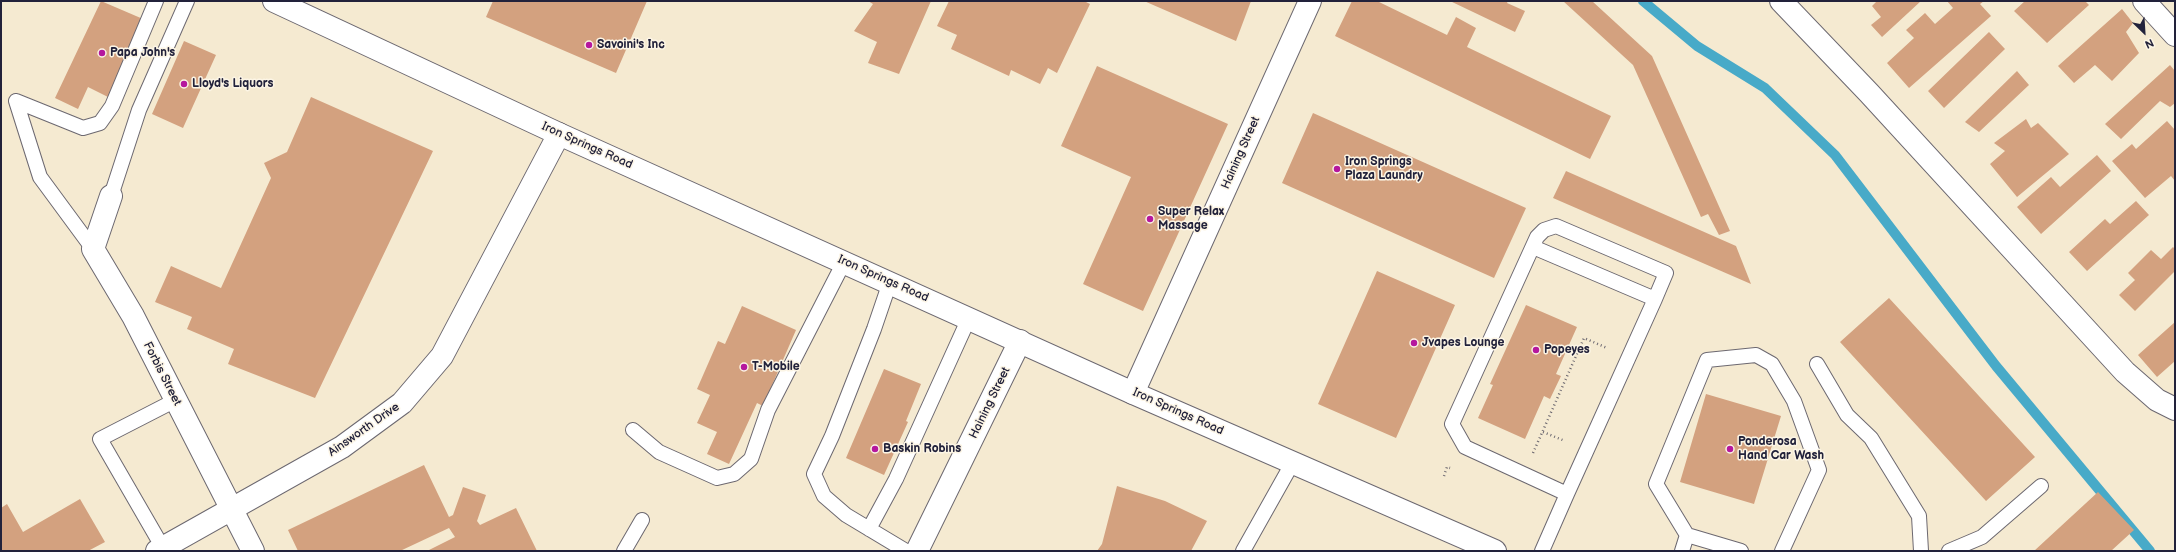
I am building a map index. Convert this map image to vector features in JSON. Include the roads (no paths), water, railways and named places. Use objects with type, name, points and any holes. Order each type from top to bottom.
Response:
[{"type":"street","name":"Iron Springs Road","points":[[274,1],[559,134],[890,282],[1133,393],[1495,551]]},
{"type":"street","name":"Haining Street","points":[[1133,393],[1310,1]]},
{"type":"street","points":[[1782,1],[1870,93],[2126,372],[2157,400],[2175,409]]},
{"type":"street","points":[[2144,1],[2175,35]]},
{"type":"street","name":"Ainsworth Drive","points":[[160,549],[342,447],[402,403],[442,356],[559,134]]},
{"type":"street","points":[[93,249],[111,196]]},
{"type":"street","name":"Forbis Street","points":[[93,249],[133,316],[253,551]]},
{"type":"street","name":"Haining Street","points":[[917,551],[1020,341]]},
{"type":"lane","points":[[93,249],[40,177],[16,101],[83,128],[100,123],[112,106],[156,1]]},
{"type":"lane","points":[[111,196],[139,110],[187,1]]},
{"type":"lane","points":[[1542,551],[1666,274],[1556,226],[1544,230],[1537,237],[1452,424],[1465,447],[1567,494]]},
{"type":"lane","points":[[1533,247],[1655,299]]},
{"type":"lane","points":[[633,430],[659,452],[717,478],[734,474],[751,459],[768,410],[844,262]]},
{"type":"lane","points":[[890,282],[874,329],[835,429],[814,474],[824,496],[846,515],[906,551]]},
{"type":"lane","points":[[869,529],[896,479],[968,318]]},
{"type":"lane","points":[[1741,551],[1687,535],[1656,484],[1707,360],[1756,355],[1772,364],[1794,401],[1818,470],[1782,551]]},
{"type":"lane","points":[[1817,364],[1847,415],[1871,438],[1918,516],[1921,551]]},
{"type":"lane","points":[[160,549],[100,439],[176,400]]},
{"type":"lane","points":[[1243,551],[1292,462]]},
{"type":"lane","points":[[1949,551],[1982,537],[2041,486]]},
{"type":"lane","points":[[624,551],[642,520]]},
{"type":"lane","points":[[1682,551],[1687,535]]},
{"type":"waterway","points":[[1643,1],[1697,46],[1765,88],[1835,155],[1996,366],[2150,551]]},
{"type":"place","name":"Savoini's Inc","points":[[589,45]]},
{"type":"place","name":"Papa John's","points":[[102,53]]},
{"type":"place","name":"Lloyd's Liquors","points":[[184,84]]},
{"type":"place","name":"Iron Springs Plaza Laundry","points":[[1337,169]]},
{"type":"place","name":"Super Relax Massage","points":[[1150,219]]},
{"type":"place","name":"Jvapes Lounge","points":[[1414,343]]},
{"type":"place","name":"Popeyes","points":[[1536,350]]},
{"type":"place","name":"T-Mobile","points":[[744,367]]},
{"type":"place","name":"Baskin Robins","points":[[875,449]]},
{"type":"place","name":"Ponderosa Hand Car Wash","points":[[1730,449]]}]
